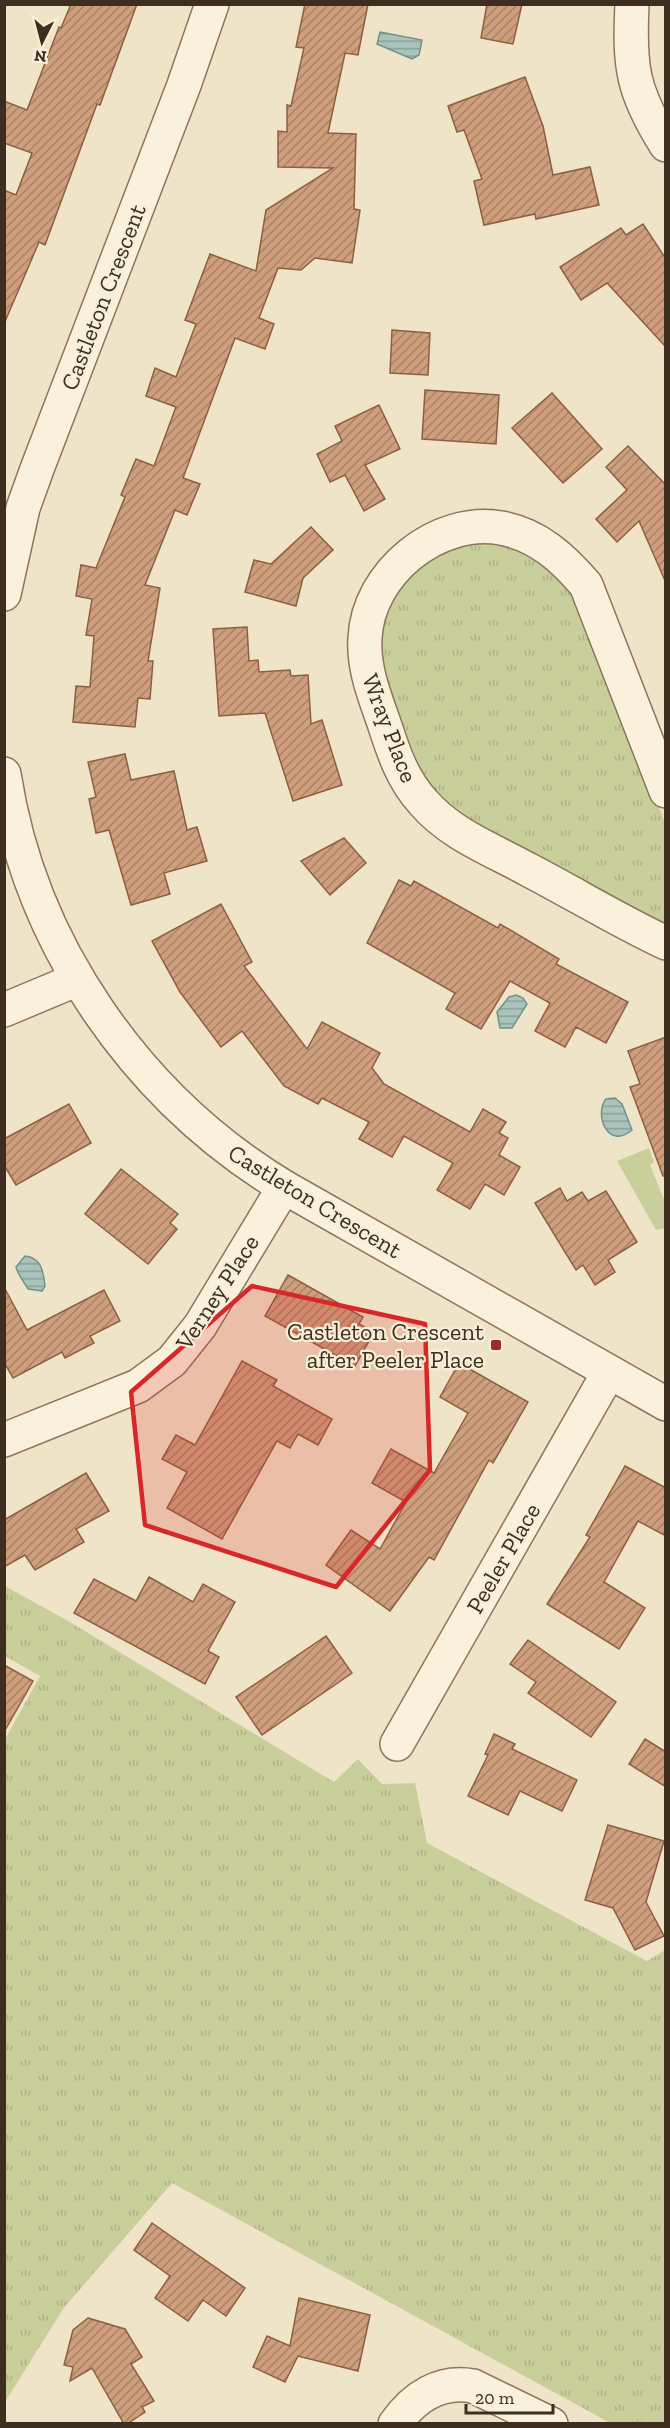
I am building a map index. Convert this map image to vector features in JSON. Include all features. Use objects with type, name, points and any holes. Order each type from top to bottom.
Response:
[{"type":"street","name":"Castleton Crescent","points":[[4,594],[23,508],[184,85],[212,4]]},
{"type":"street","points":[[632,4],[630,49],[637,92],[645,111],[666,145]]},
{"type":"street","name":"Wray Place","points":[[666,792],[586,585],[565,560],[536,540],[501,528],[473,529],[442,536],[414,551],[386,578],[368,616],[365,637],[366,662],[371,686],[397,762],[409,786],[445,824],[666,943]]},
{"type":"street","name":"Castleton Crescent","points":[[4,774],[28,873],[56,941],[99,1012],[144,1072],[196,1124],[253,1168],[284,1187],[666,1404]]},
{"type":"street","points":[[4,1010],[78,979]]},
{"type":"street","name":"Verney Place","points":[[4,1440],[138,1386],[172,1361],[200,1326],[284,1187]]},
{"type":"street","name":"Peeler Place","points":[[398,1744],[609,1372]]},
{"type":"street","points":[[395,2424],[413,2402],[435,2388],[461,2384],[473,2386],[551,2424]]},
{"type":"highlighted area","points":[[252,1286],[425,1324],[430,1470],[336,1587],[145,1525],[131,1392]]},
{"type":"green space","points":[[472,541],[505,543],[559,571],[584,609],[665,823],[665,934],[661,934],[426,794],[376,674],[381,613],[417,563]]},
{"type":"green space","points":[[649,1148],[654,1162],[650,1165],[665,1202],[665,1228],[656,1230],[617,1161]]},
{"type":"green space","points":[[5,1586],[70,1622],[334,1782],[358,1759],[382,1784],[415,1783],[427,1843],[647,1961],[665,1950],[665,2423],[610,2423],[172,2183],[63,2309],[5,2402],[4,1741],[40,1676],[5,1656]]},
{"type":"water","points":[[380,32],[422,40],[419,55],[412,59],[377,44]]},
{"type":"water","points":[[516,995],[523,998],[527,1004],[512,1028],[500,1028],[497,1012],[509,997]]},
{"type":"water","points":[[615,1098],[622,1104],[632,1130],[616,1136],[605,1128],[601,1113],[606,1099]]},
{"type":"water","points":[[25,1256],[35,1259],[41,1266],[45,1286],[42,1291],[28,1289],[18,1273],[16,1267]]},
{"type":"building","points":[[71,4],[137,4],[45,245],[39,242],[4,324],[4,190],[16,195],[32,153],[4,143],[4,101],[27,110],[59,27],[61,28]]},
{"type":"building","points":[[305,4],[368,4],[358,55],[345,53],[328,133],[356,134],[354,209],[360,210],[352,263],[315,258],[301,270],[278,268],[259,318],[274,324],[265,349],[235,338],[183,478],[200,484],[187,515],[175,510],[145,585],[160,588],[148,661],[153,661],[150,699],[138,698],[135,727],[73,722],[76,686],[90,687],[94,636],[86,635],[92,599],[76,596],[81,565],[96,568],[125,497],[121,495],[136,459],[154,466],[176,407],[146,396],[155,368],[176,377],[196,324],[185,320],[210,254],[256,271],[266,210],[333,168],[278,167],[278,131],[287,132],[287,105],[291,106],[304,48],[296,47]]},
{"type":"building","points":[[487,4],[522,4],[513,44],[481,38]]},
{"type":"building","points":[[525,77],[543,126],[553,175],[590,167],[599,205],[536,219],[535,214],[484,225],[474,181],[482,179],[464,130],[457,132],[448,106]]},
{"type":"building","points":[[643,224],[666,259],[666,347],[607,283],[581,300],[560,267],[621,228],[626,235]]},
{"type":"building","points":[[392,330],[430,333],[428,375],[390,373]]},
{"type":"building","points":[[425,390],[499,395],[496,444],[422,439]]},
{"type":"building","points":[[552,393],[602,449],[563,483],[512,428]]},
{"type":"building","points":[[379,405],[400,449],[365,465],[385,499],[364,511],[345,475],[330,482],[317,454],[342,441],[335,426]]},
{"type":"building","points":[[628,446],[666,485],[666,583],[639,521],[617,542],[596,519],[627,490],[606,467]]},
{"type":"building","points":[[311,527],[333,550],[303,578],[296,606],[245,592],[254,560],[271,564]]},
{"type":"building","points":[[247,627],[249,661],[258,660],[259,672],[290,670],[291,676],[308,675],[311,724],[322,720],[342,785],[293,801],[265,713],[219,716],[213,629]]},
{"type":"building","points":[[125,754],[131,780],[174,771],[187,830],[197,827],[207,861],[164,873],[170,894],[131,905],[109,830],[96,833],[89,799],[96,797],[88,762]]},
{"type":"building","points":[[344,838],[366,863],[330,895],[301,861]]},
{"type":"building","points":[[399,880],[411,886],[414,881],[498,928],[500,924],[559,959],[556,964],[628,1002],[606,1043],[576,1027],[565,1047],[535,1031],[550,1003],[510,981],[481,1029],[446,1009],[455,993],[367,943]]},
{"type":"building","points":[[221,904],[252,962],[244,966],[307,1049],[322,1022],[380,1053],[372,1068],[384,1084],[470,1132],[483,1109],[506,1122],[499,1133],[508,1138],[499,1155],[520,1167],[504,1195],[485,1184],[470,1209],[437,1190],[453,1163],[404,1136],[392,1157],[359,1139],[369,1122],[322,1098],[318,1104],[284,1086],[242,1031],[221,1047],[180,992],[152,941]]},
{"type":"building","points":[[666,1037],[666,1176],[663,1176],[630,1087],[640,1084],[628,1051]]},
{"type":"building","points":[[69,1104],[91,1143],[16,1185],[4,1165],[4,1139]]},
{"type":"building","points":[[121,1169],[178,1214],[170,1223],[177,1229],[148,1264],[85,1214]]},
{"type":"building","points":[[560,1188],[567,1201],[582,1192],[588,1201],[606,1191],[637,1242],[608,1260],[615,1272],[595,1285],[583,1265],[576,1270],[535,1203]]},
{"type":"building","points":[[288,1275],[363,1317],[359,1324],[374,1332],[355,1366],[265,1316]]},
{"type":"building","points":[[4,1287],[27,1330],[104,1290],[120,1321],[90,1336],[94,1343],[65,1358],[62,1352],[13,1378],[4,1362]]},
{"type":"building","points":[[242,1361],[277,1380],[273,1386],[332,1419],[318,1445],[298,1434],[290,1448],[277,1441],[222,1539],[167,1508],[187,1472],[162,1459],[176,1435],[195,1445]]},
{"type":"building","points":[[459,1363],[528,1402],[493,1463],[489,1460],[434,1560],[429,1557],[390,1611],[326,1565],[351,1530],[380,1549],[406,1502],[372,1483],[391,1449],[434,1473],[468,1413],[440,1397]]},
{"type":"building","points":[[625,1466],[666,1488],[666,1536],[638,1521],[604,1582],[645,1608],[619,1649],[547,1604],[590,1537],[586,1535]]},
{"type":"building","points":[[86,1473],[109,1511],[76,1529],[84,1542],[35,1570],[25,1555],[4,1567],[4,1520]]},
{"type":"building","points":[[149,1577],[193,1602],[203,1584],[235,1602],[208,1651],[219,1657],[205,1684],[74,1613],[94,1579],[136,1601]]},
{"type":"building","points":[[326,1636],[352,1673],[262,1735],[236,1697]]},
{"type":"building","points":[[528,1640],[616,1702],[591,1737],[528,1693],[536,1682],[510,1664]]},
{"type":"building","points":[[4,1665],[33,1681],[4,1732]]},
{"type":"building","points":[[494,1734],[515,1744],[512,1749],[577,1780],[562,1811],[520,1791],[508,1815],[468,1796],[488,1755],[485,1754]]},
{"type":"building","points":[[645,1739],[666,1752],[666,1787],[629,1764]]},
{"type":"building","points":[[608,1825],[664,1841],[646,1902],[664,1936],[635,1950],[613,1908],[585,1900]]},
{"type":"building","points":[[152,2223],[245,2288],[226,2316],[203,2300],[188,2321],[155,2298],[170,2276],[134,2250]]},
{"type":"building","points":[[299,2298],[370,2315],[358,2371],[298,2356],[285,2382],[253,2367],[267,2336],[290,2346]]},
{"type":"building","points":[[88,2318],[125,2329],[142,2357],[131,2364],[154,2401],[142,2407],[145,2412],[127,2424],[124,2424],[92,2368],[70,2381],[73,2367],[64,2365],[73,2330]]},
{"type":"place","name":"Castleton Crescent after Peeler Place","points":[[496,1345]]}]
